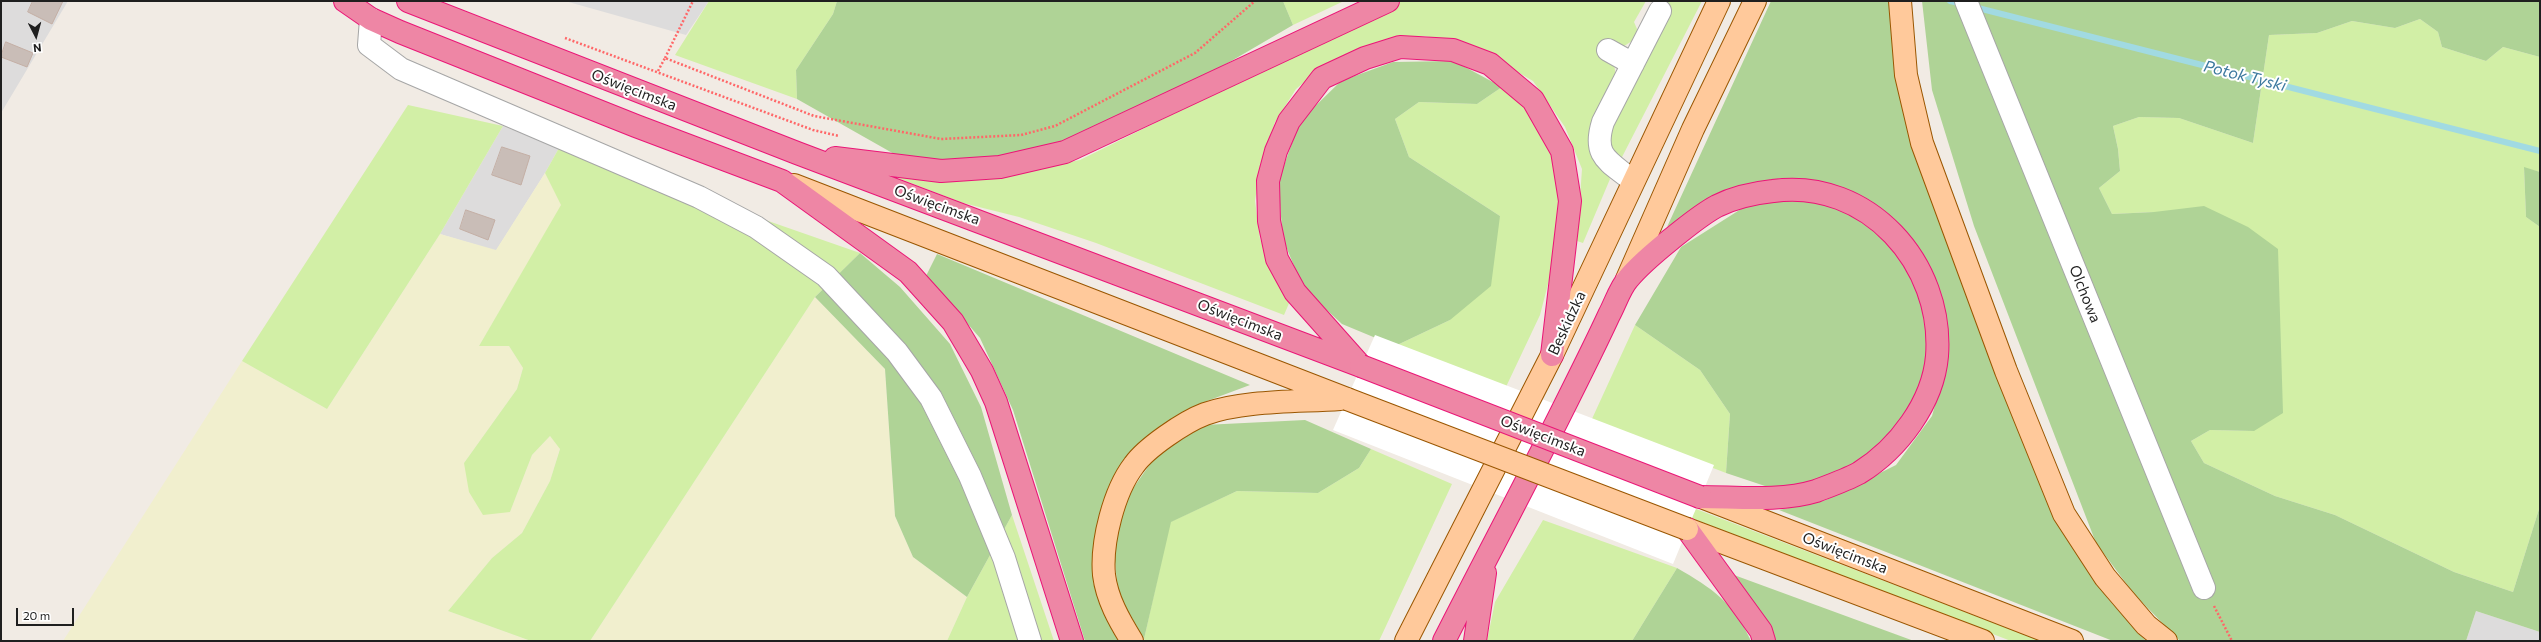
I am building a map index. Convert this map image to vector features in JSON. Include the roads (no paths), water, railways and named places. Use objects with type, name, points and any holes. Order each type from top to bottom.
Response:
[{"type":"highway","points":[[345,1],[371,19],[628,123],[782,180],[908,272],[953,322],[982,371],[996,402],[1072,641]]},
{"type":"highway","name":"Oświęcimska","points":[[408,1],[797,153],[1362,366],[1700,497]]},
{"type":"highway","points":[[797,153],[941,171],[1000,167],[1065,152],[1388,1]]},
{"type":"highway","points":[[1362,366],[1295,292],[1277,258],[1269,221],[1268,181],[1276,152],[1288,121],[1322,78],[1365,58],[1400,47],[1453,50],[1490,64],[1533,100],[1562,151],[1570,201],[1552,355]]},
{"type":"highway","points":[[1444,641],[1570,396],[1626,280],[1667,242],[1699,217],[1719,205],[1747,194],[1793,188],[1833,195],[1870,212],[1892,232],[1914,261],[1928,289],[1934,317],[1937,357],[1927,394],[1910,425],[1888,450],[1858,474],[1814,492],[1781,497],[1700,497]]},
{"type":"highway","points":[[1687,529],[1761,631],[1764,641]]},
{"type":"highway","points":[[1475,641],[1488,554]]},
{"type":"main road","name":"Beskidzka","points":[[1405,639],[1552,355],[1719,1]]},
{"type":"main road","points":[[1626,280],[1690,136],[1755,1]]},
{"type":"main road","points":[[1900,1],[1906,75],[1922,143],[2006,371],[2064,514],[2105,577],[2146,625],[2166,641]]},
{"type":"main road","points":[[782,180],[1347,399],[1983,641]]},
{"type":"main road","points":[[1132,641],[1111,602],[1104,574],[1105,544],[1117,496],[1134,464],[1176,429],[1205,414],[1267,404],[1347,399]]},
{"type":"main road","name":"Oświęcimska","points":[[1700,497],[2072,641]]},
{"type":"street","name":"Olchowa","points":[[1966,1],[2204,588]]},
{"type":"street","points":[[1633,181],[1603,157],[1598,138],[1604,122],[1660,11]]},
{"type":"street","points":[[371,19],[369,45],[401,69],[699,197],[756,227],[826,276],[897,352],[931,398],[970,476],[998,544],[1030,641]]},
{"type":"street","points":[[1608,50],[1633,64]]},
{"type":"waterway","name":"Potok Tyski","points":[[1950,1],[1963,4]]},
{"type":"waterway","name":"Potok Tyski","points":[[1974,7],[2540,151]]}]
